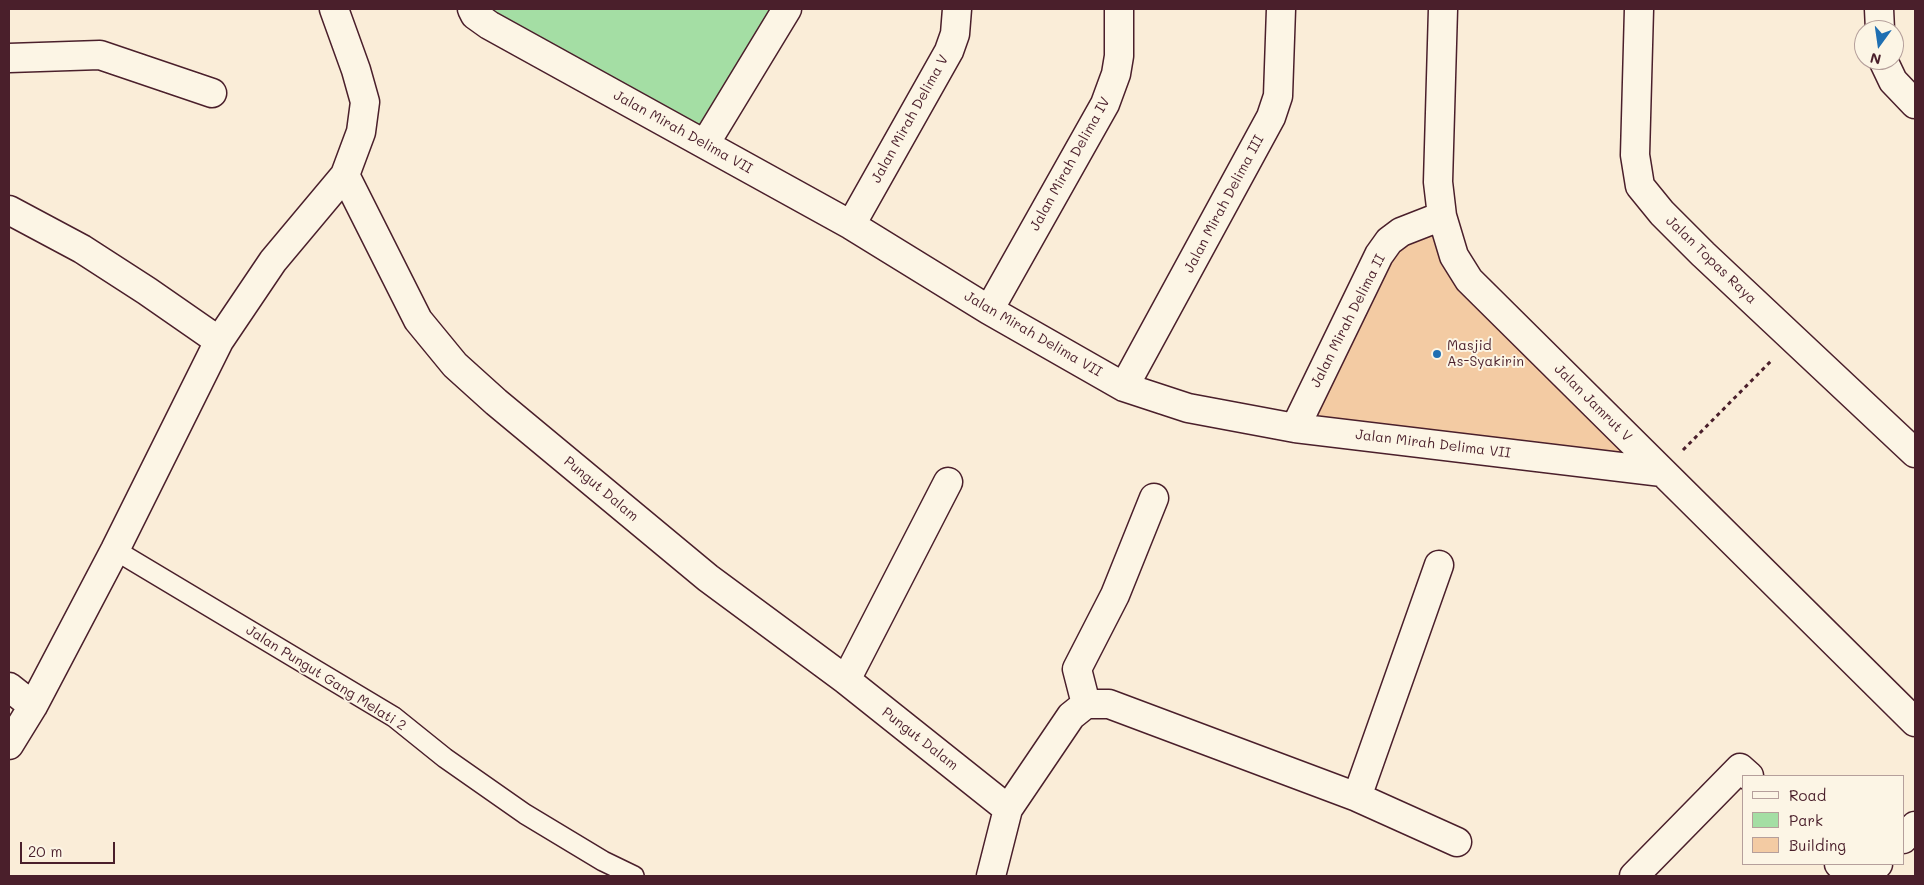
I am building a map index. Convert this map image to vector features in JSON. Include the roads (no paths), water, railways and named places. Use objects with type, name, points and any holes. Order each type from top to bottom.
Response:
[{"type":"street","points":[[9,745],[33,706],[219,341],[273,261],[345,175],[361,132],[365,102],[356,70],[334,9]]},
{"type":"street","name":"Jalan Mirah Delima VII","points":[[472,9],[475,15],[490,26],[851,226],[989,310],[1124,387],[1188,408],[1295,428],[1662,472]]},
{"type":"street","points":[[704,144],[787,9]]},
{"type":"street","name":"Jalan Mirah Delima V","points":[[851,226],[949,51],[954,34],[957,9]]},
{"type":"street","name":"Jalan Mirah Delima IV","points":[[989,310],[1105,104],[1116,74],[1119,56],[1119,9]]},
{"type":"street","name":"Jalan Mirah Delima III","points":[[1124,387],[1271,117],[1278,96],[1281,9]]},
{"type":"street","name":"Jalan Jamrut V","points":[[1442,9],[1438,182],[1442,216],[1454,256],[1470,280],[1915,722]]},
{"type":"street","name":"Jalan Topas Raya","points":[[1639,9],[1635,156],[1640,186],[1662,213],[1703,254],[1915,453]]},
{"type":"street","points":[[9,58],[100,55],[212,93]]},
{"type":"street","points":[[1888,70],[1892,81],[1915,104]]},
{"type":"street","name":"Pungut Dalam","points":[[345,175],[418,320],[455,366],[708,578],[846,680],[1008,809]]},
{"type":"street","points":[[9,210],[82,249],[219,341]]},
{"type":"street","name":"Jalan Mirah Delima II","points":[[1295,428],[1379,255],[1389,241],[1400,232],[1442,216]]},
{"type":"street","points":[[846,680],[948,482]]},
{"type":"street","points":[[1086,704],[1077,669],[1115,595],[1154,498]]},
{"type":"street","points":[[1357,797],[1439,565]]},
{"type":"street","points":[[9,687],[33,706]]},
{"type":"street","points":[[990,876],[1008,809],[1071,716],[1086,704],[1109,704],[1357,797],[1457,842]]},
{"type":"street","points":[[1634,876],[1740,768],[1748,775]]},
{"type":"street","points":[[1904,837],[1915,826]]},
{"type":"street","points":[[1840,865],[1852,876]]},
{"type":"street","points":[[1866,876],[1877,865]]},
{"type":"lane","name":"Jalan Pungut Gang Melati 2","points":[[114,550],[394,717],[445,758],[525,814],[603,861],[634,876]]},
{"type":"place","name":"Masjid As-Syakirin","points":[[1437,354]]}]
